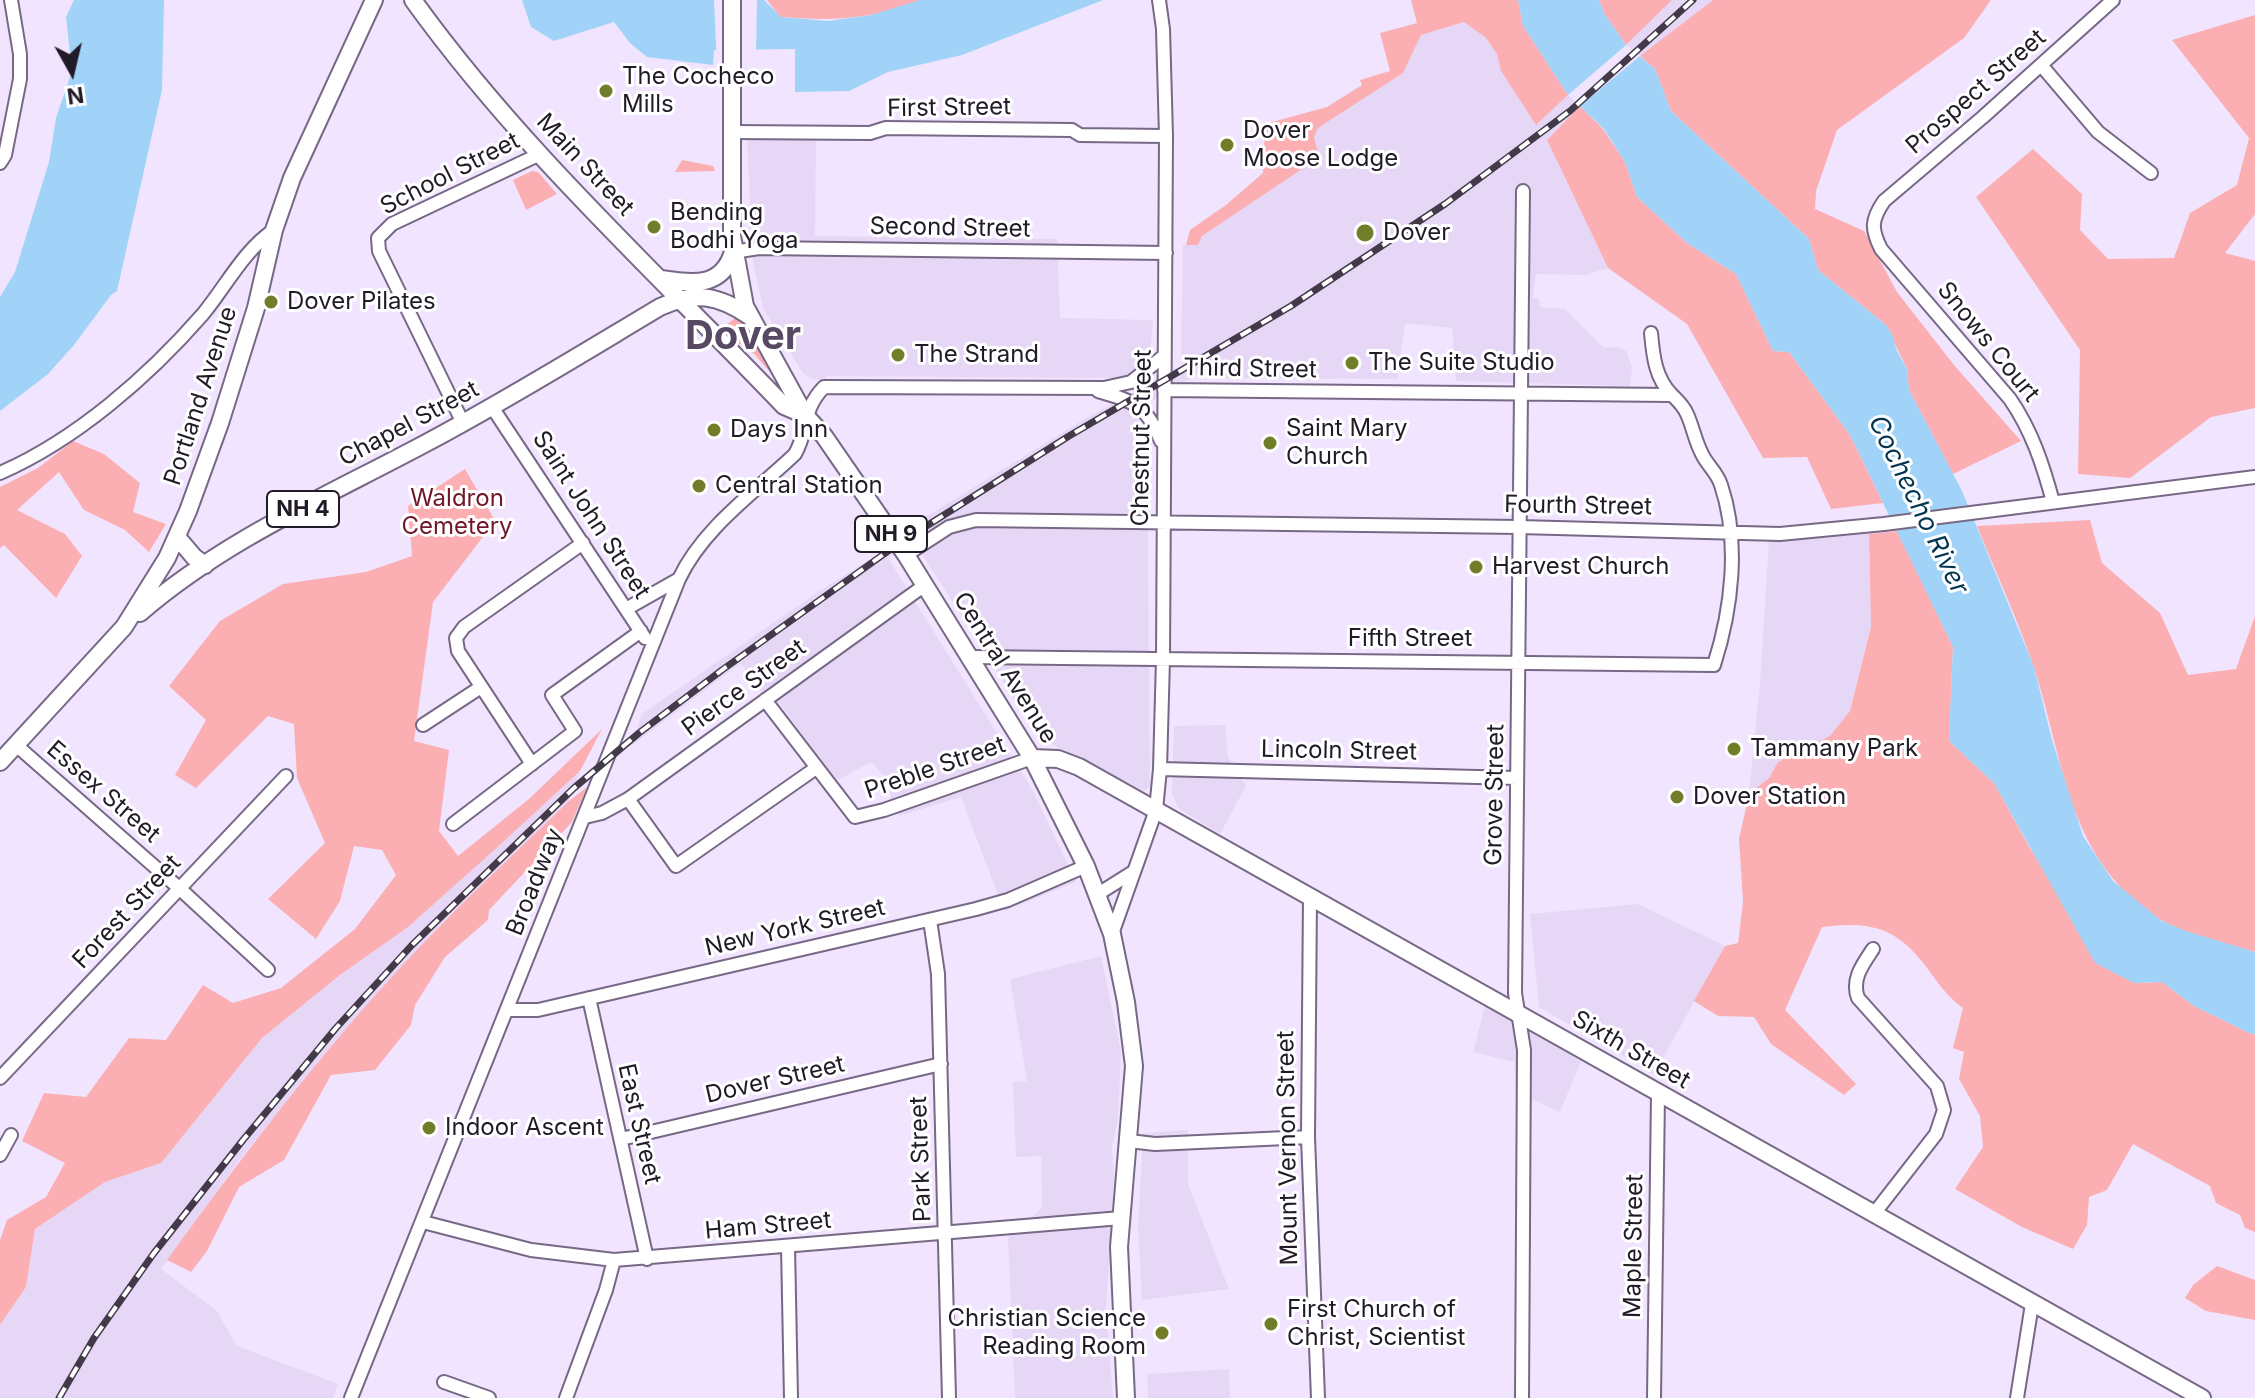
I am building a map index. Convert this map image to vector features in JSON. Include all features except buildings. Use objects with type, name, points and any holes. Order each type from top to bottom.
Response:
[{"type":"main road","name":"Main Street","points":[[413,0],[466,70],[540,154],[784,406],[805,415]]},
{"type":"main road","name":"Central Avenue","points":[[732,0],[733,252],[749,316],[805,415],[824,436],[906,555],[1032,758],[1086,866],[1112,934],[1132,1039],[1134,1076],[1119,1247],[1126,1398]]},
{"type":"main road","name":"Portland Avenue","points":[[0,762],[124,627],[157,577],[177,537],[220,423],[256,308],[274,230],[292,178],[376,1]]},
{"type":"main road","points":[[661,279],[687,282],[708,280],[729,266],[733,252]]},
{"type":"main road","points":[[681,298],[723,300],[749,316]]},
{"type":"main road","name":"Chapel Street","points":[[124,627],[168,590],[205,565],[492,407],[660,307],[681,298]]},
{"type":"main road","points":[[714,332],[716,322],[734,306]]},
{"type":"main road","points":[[177,537],[205,565]]},
{"type":"main road","name":"Sixth Street","points":[[1032,758],[1058,759],[1079,767],[2202,1398]]},
{"type":"street","points":[[0,163],[5,155],[20,79],[20,54],[11,0]]},
{"type":"street","name":"Chestnut Street","points":[[1112,934],[1156,810],[1160,769],[1166,136],[1163,29],[1159,0]]},
{"type":"street","name":"Prospect Street","points":[[1873,220],[1884,201],[2113,0]]},
{"type":"street","points":[[2041,65],[2098,132],[2151,173]]},
{"type":"street","name":"First Street","points":[[732,132],[870,133],[886,128],[1072,130],[1080,135],[1166,136]]},
{"type":"street","name":"School Street","points":[[463,423],[379,251],[380,235],[392,224],[540,154]]},
{"type":"street","name":"Grove Street","points":[[1522,1398],[1524,1050],[1515,993],[1523,191]]},
{"type":"street","name":"Snows Court","points":[[1873,220],[1881,249],[2010,399],[2026,422],[2053,502]]},
{"type":"street","points":[[0,473],[63,437],[145,374],[201,315],[258,241],[274,230]]},
{"type":"street","name":"Second Street","points":[[733,252],[759,248],[1166,253]]},
{"type":"street","points":[[1651,333],[1654,363],[1671,395],[1680,401],[1700,451],[1720,482],[1730,533]]},
{"type":"street","name":"Third Street","points":[[805,415],[814,397],[824,387],[1092,389],[1131,382],[1164,356]]},
{"type":"street","name":"Third Street","points":[[1092,389],[1139,405],[1153,422],[1164,448]]},
{"type":"street","name":"Third Street","points":[[1164,390],[1671,395]]},
{"type":"street","name":"Saint John Street","points":[[492,407],[652,647]]},
{"type":"street","name":"Broadway","points":[[351,1398],[679,579],[706,538],[795,454],[800,446],[805,415]]},
{"type":"street","name":"Fourth Street","points":[[906,555],[961,522],[997,519],[1802,533],[2255,477]]},
{"type":"street","name":"Fifth Street","points":[[970,657],[1714,665],[1723,637],[1728,604],[1730,533]]},
{"type":"street","points":[[532,764],[456,644],[459,633],[583,543]]},
{"type":"street","points":[[626,609],[679,579]]},
{"type":"street","name":"Pierce Street","points":[[585,817],[602,813],[628,799],[925,585]]},
{"type":"street","points":[[453,824],[575,731],[552,695],[641,631]]},
{"type":"street","points":[[423,725],[481,687]]},
{"type":"street","name":"Preble Street","points":[[765,700],[855,817],[1032,758]]},
{"type":"street","name":"Essex Street","points":[[16,745],[268,970]]},
{"type":"street","points":[[628,799],[676,866],[816,768]]},
{"type":"street","name":"Lincoln Street","points":[[1160,769],[1517,778]]},
{"type":"street","name":"Forest Street","points":[[0,1078],[286,776]]},
{"type":"street","name":"New York Street","points":[[508,1010],[538,1010],[930,920],[1008,900],[1086,866]]},
{"type":"street","points":[[1098,894],[1133,872]]},
{"type":"street","name":"Mount Vernon Street","points":[[1310,897],[1308,1137],[1318,1398]]},
{"type":"street","name":"Park Street","points":[[930,920],[938,974],[949,1398]]},
{"type":"street","points":[[1873,949],[1859,970],[1855,990],[1858,998],[1937,1086],[1944,1110],[1936,1134],[1873,1215]]},
{"type":"street","name":"East Street","points":[[589,998],[647,1259]]},
{"type":"street","name":"Dover Street","points":[[621,1139],[941,1064]]},
{"type":"street","name":"Maple Street","points":[[1654,1398],[1658,1094]]},
{"type":"street","points":[[0,1155],[11,1135]]},
{"type":"street","points":[[1129,1141],[1155,1144],[1308,1137]]},
{"type":"street","name":"Ham Street","points":[[423,1222],[531,1250],[614,1260],[1121,1218]]},
{"type":"street","points":[[788,1246],[791,1398]]},
{"type":"street","points":[[566,1398],[614,1260]]},
{"type":"street","points":[[2017,1398],[2032,1304]]},
{"type":"street","points":[[444,1382],[489,1398]]},
{"type":"shaded area","points":[[1672,0],[1713,0],[1640,56],[1626,45]]},
{"type":"shaded area","points":[[1464,22],[1486,38],[1497,54],[1501,71],[1536,124],[1568,95],[1580,106],[1547,140],[1608,268],[1585,275],[1536,274],[1533,298],[1539,299],[1540,307],[1565,309],[1604,348],[1618,347],[1626,351],[1632,367],[1630,386],[1456,381],[1452,328],[1405,323],[1397,379],[1220,378],[1201,372],[1133,412],[1147,435],[1150,786],[1144,791],[1051,744],[1035,732],[914,541],[888,558],[1033,791],[1076,882],[1004,911],[961,797],[899,816],[892,803],[886,778],[871,762],[836,781],[778,701],[762,694],[741,663],[630,747],[642,714],[818,592],[880,553],[922,519],[1088,417],[1184,364],[1181,356],[1183,245],[1198,245],[1202,236],[1320,157],[1314,138],[1318,128],[1403,73],[1421,35]]},
{"type":"shaded area","points":[[747,140],[816,140],[815,236],[1057,239],[1060,318],[1153,321],[1150,356],[1132,374],[1118,378],[826,376],[825,380],[813,379],[803,373],[763,308],[753,262]]},
{"type":"shaded area","points":[[1869,534],[1871,627],[1850,711],[1830,737],[1778,762],[1769,778],[1749,794],[1769,540]]},
{"type":"shaded area","points":[[1225,725],[1228,757],[1246,786],[1220,834],[1178,808],[1172,793],[1174,726]]},
{"type":"shaded area","points":[[580,771],[569,801],[440,925],[333,1044],[241,1158],[161,1269],[216,1310],[237,1346],[338,1384],[333,1398],[0,1398],[0,1325],[26,1287],[35,1229],[105,1182],[161,1163],[262,1038],[340,975],[408,927]]},
{"type":"shaded area","points":[[1638,904],[1725,946],[1654,1074],[1539,1007],[1530,914]]},
{"type":"shaded area","points":[[1101,956],[1121,1052],[1118,1119],[1112,1148],[1114,1179],[1106,1309],[1113,1398],[1015,1398],[1008,1238],[1042,1208],[1041,1156],[1016,1157],[1013,1082],[1027,1081],[1010,979]]},
{"type":"shaded area","points":[[1485,1006],[1581,1061],[1560,1112],[1516,1092],[1514,1062],[1473,1052]]},
{"type":"shaded area","points":[[1188,1130],[1188,1184],[1229,1289],[1142,1300],[1138,1226],[1143,1133]]},
{"type":"shaded area","points":[[1229,1369],[1230,1398],[1148,1398],[1147,1374]]},
{"type":"green space","points":[[767,0],[920,0],[885,12],[851,18],[817,19],[780,17]]},
{"type":"green space","points":[[1411,0],[1518,0],[1523,26],[1568,95],[1536,125],[1501,71],[1497,54],[1486,38],[1464,22],[1421,35],[1403,73],[1318,128],[1314,138],[1320,157],[1202,236],[1198,245],[1186,245],[1190,230],[1226,205],[1263,173],[1265,124],[1327,107],[1362,85],[1360,80],[1390,71],[1380,33],[1417,23]]},
{"type":"green space","points":[[1599,0],[1672,0],[1626,45],[1604,13]]},
{"type":"green space","points":[[1713,0],[1991,0],[1964,38],[1837,130],[1816,191],[1815,209],[1864,231],[1897,292],[1954,365],[2021,441],[1953,474],[1909,390],[1907,369],[1886,325],[1818,270],[1809,239],[1671,111],[1655,69],[1640,56]]},
{"type":"green space","points":[[2255,15],[2255,214],[2225,253],[2255,261],[2255,408],[2211,417],[2130,478],[2078,474],[2080,350],[1976,197],[2033,149],[2082,194],[2080,230],[2108,259],[2174,258],[2190,213],[2237,185],[2249,138],[2172,40]]},
{"type":"green space","points":[[1580,106],[1603,129],[1625,162],[1637,197],[1687,243],[1736,274],[1773,351],[1789,352],[1850,435],[1883,503],[1831,509],[1807,457],[1763,458],[1687,324],[1608,268],[1547,140]]},
{"type":"green space","points":[[682,160],[713,166],[715,171],[675,172]]},
{"type":"green space","points":[[532,171],[538,172],[557,194],[526,210],[513,180]]},
{"type":"green space","points":[[735,318],[743,321],[774,375],[751,351],[727,337],[723,327]]},
{"type":"green space","points":[[73,441],[104,454],[140,483],[133,512],[166,524],[149,552],[125,530],[84,510],[59,472],[17,510],[65,534],[82,556],[56,598],[4,545],[0,548],[0,487],[38,468]]},
{"type":"green space","name":"Waldron Cemetery","points":[[465,469],[497,524],[489,529],[433,602],[414,741],[449,750],[439,831],[458,856],[529,799],[602,729],[580,771],[408,927],[340,975],[262,1038],[161,1163],[105,1182],[35,1229],[26,1287],[0,1325],[0,1240],[7,1220],[46,1197],[65,1163],[22,1141],[44,1093],[86,1097],[129,1038],[166,1040],[203,985],[233,1003],[281,988],[355,929],[396,875],[382,850],[354,846],[340,901],[316,939],[268,899],[325,843],[297,778],[294,724],[268,716],[196,788],[175,775],[206,720],[169,686],[220,621],[283,584],[366,572],[412,556],[408,506]]},
{"type":"green space","points":[[2090,520],[2102,563],[2160,613],[2188,675],[2236,669],[2255,616],[2255,952],[2173,927],[2131,897],[2107,870],[2088,841],[2074,808],[2034,668],[1977,526]]},
{"type":"green space","points":[[1897,531],[1953,647],[1949,741],[1994,783],[2031,850],[2134,983],[2162,982],[2194,1006],[2255,1034],[2255,1232],[2245,1228],[2240,1215],[2216,1203],[2210,1186],[2133,1144],[2107,1190],[2089,1197],[2087,1225],[2073,1249],[2022,1227],[1955,1189],[1983,1147],[1980,1116],[1959,1079],[1964,1052],[1953,1048],[1963,1008],[1908,946],[1886,932],[1850,925],[1822,927],[1785,1010],[1856,1084],[1844,1095],[1771,1044],[1754,1017],[1718,1016],[1694,1001],[1725,946],[1738,943],[1743,902],[1739,839],[1749,794],[1769,778],[1778,762],[1830,736],[1850,711],[1871,627],[1869,534]]},
{"type":"green space","points":[[587,787],[572,822],[489,910],[488,920],[445,957],[415,1005],[411,1025],[375,1070],[331,1075],[284,1160],[239,1187],[207,1251],[191,1272],[167,1260],[264,1129],[404,963]]},
{"type":"green space","points":[[2217,1266],[2255,1280],[2255,1320],[2206,1311],[2185,1298],[2193,1285]]},
{"type":"water","points":[[74,0],[164,0],[162,90],[117,291],[48,374],[0,411],[0,297],[15,272],[49,162],[56,118],[72,71],[66,17]]},
{"type":"water","points":[[522,0],[764,0],[781,17],[828,21],[871,15],[920,0],[1103,0],[962,55],[888,72],[849,91],[795,92],[795,49],[714,50],[713,65],[647,57],[630,43],[614,22],[554,41],[531,27]]},
{"type":"water","name":"Cochecho River","points":[[1518,0],[1599,0],[1604,13],[1626,45],[1655,69],[1671,111],[1809,239],[1818,270],[1886,325],[1907,369],[1909,390],[1962,491],[2034,667],[2052,740],[2083,836],[2113,881],[2162,921],[2255,952],[2255,1034],[2194,1006],[2162,982],[2134,983],[2095,963],[1994,783],[1949,741],[1953,647],[1850,435],[1789,352],[1773,351],[1736,274],[1687,243],[1637,197],[1625,162],[1604,129],[1568,95],[1523,26]]},
{"type":"pier","points":[[714,0],[757,0],[756,54],[717,54],[717,66]]},
{"type":"pier","points":[[1626,45],[1640,56],[1580,106],[1568,95]]},
{"type":"railway","points":[[59,1398],[94,1338],[154,1253],[336,1028],[412,945],[574,788],[639,733],[722,670],[898,544],[1069,436],[1291,306],[1445,204],[1570,111],[1693,0]]},
{"type":"place","name":"The Cocheco Mills","points":[[606,91]]},
{"type":"place","name":"Dover Moose Lodge","points":[[1227,145]]},
{"type":"place","name":"Bending Bodhi Yoga","points":[[654,227]]},
{"type":"place","name":"Dover","points":[[1365,233]]},
{"type":"place","name":"Dover Pilates","points":[[271,302]]},
{"type":"place","name":"The Strand","points":[[898,355]]},
{"type":"place","name":"The Suite Studio","points":[[1352,363]]},
{"type":"place","name":"Days Inn","points":[[714,430]]},
{"type":"place","name":"Saint Mary Church","points":[[1270,443]]},
{"type":"place","name":"Central Station","points":[[699,486]]},
{"type":"place","name":"Harvest Church","points":[[1476,567]]},
{"type":"place","name":"Tammany Park","points":[[1734,749]]},
{"type":"place","name":"Dover Station","points":[[1677,797]]},
{"type":"place","name":"Indoor Ascent","points":[[429,1128]]},
{"type":"place","name":"First Church of Christ, Scientist","points":[[1271,1324]]},
{"type":"place","name":"Christian Science Reading Room","points":[[1162,1333]]},
{"type":"district","name":"Dover","points":[[743,337]]}]
